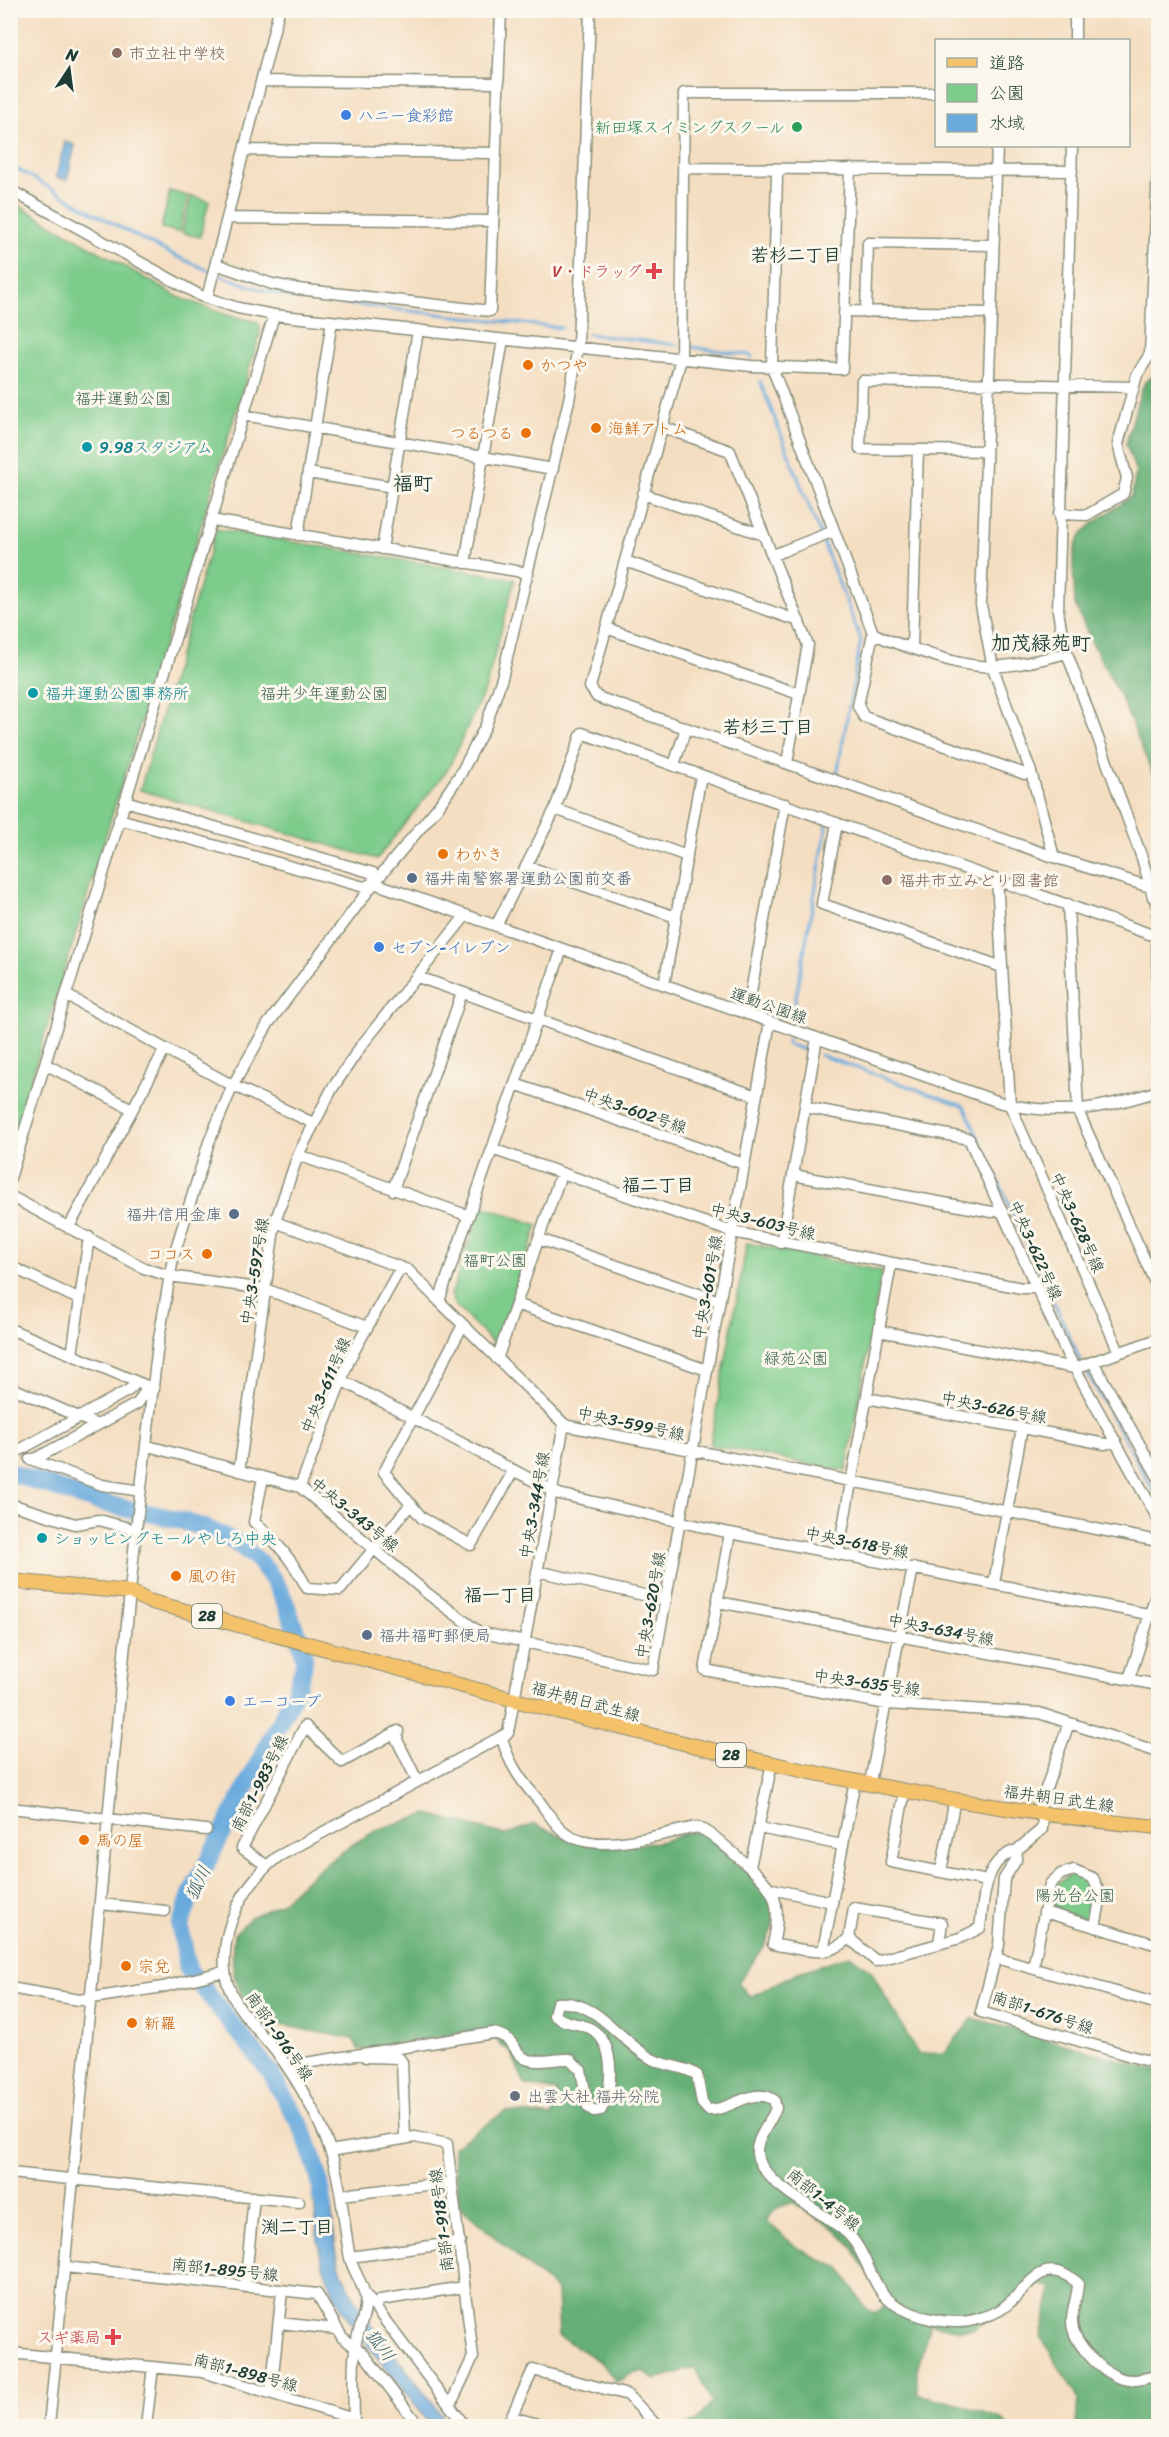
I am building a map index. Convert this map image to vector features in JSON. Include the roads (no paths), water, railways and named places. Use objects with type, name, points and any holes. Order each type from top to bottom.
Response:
[{"type":"main road","name":"福井朝日武生線","points":[[10,1581],[131,1592],[148,1600],[713,1752],[1040,1814],[1158,1827]]},
{"type":"street","points":[[207,298],[279,10]]},
{"type":"street","points":[[216,264],[272,284],[298,289],[490,311],[501,10]]},
{"type":"street","points":[[49,2427],[137,1524],[148,1446],[151,1388],[169,1276],[194,1185],[233,1085],[274,1016],[374,883],[447,795],[486,725],[502,678],[569,400],[578,346],[590,10]]},
{"type":"street","points":[[1075,10],[1075,39]]},
{"type":"street","points":[[261,81],[499,83]]},
{"type":"street","points":[[935,93],[684,93],[682,355],[590,687],[592,693],[686,728],[1151,892],[1059,627],[1057,597],[1059,514],[1072,147]]},
{"type":"street","points":[[997,147],[981,606],[993,668],[1031,772],[1054,857]]},
{"type":"street","points":[[244,150],[496,153]]},
{"type":"street","points":[[684,168],[1072,171]]},
{"type":"street","points":[[1059,514],[1087,515],[1123,494],[1127,478],[1118,444],[1132,387],[1154,354],[1158,168]]},
{"type":"street","points":[[10,190],[207,298],[238,308],[274,315],[503,340],[682,355],[772,367],[842,369],[849,169]]},
{"type":"street","points":[[780,170],[777,175],[772,367],[826,534],[873,633],[858,706],[864,717],[1025,774],[1031,772]]},
{"type":"street","points":[[227,218],[494,221]]},
{"type":"street","points":[[866,312],[868,243],[993,244]]},
{"type":"street","points":[[845,311],[991,313]]},
{"type":"street","points":[[10,1178],[274,315]]},
{"type":"street","points":[[298,535],[332,321]]},
{"type":"street","points":[[382,549],[418,330]]},
{"type":"street","points":[[465,563],[503,340]]},
{"type":"street","points":[[987,451],[860,449],[862,381],[1132,387]]},
{"type":"street","points":[[243,415],[553,469]]},
{"type":"street","points":[[662,428],[730,451],[808,645],[787,763]]},
{"type":"street","points":[[912,648],[918,450]]},
{"type":"street","points":[[308,472],[393,487]]},
{"type":"street","points":[[643,494],[764,535]]},
{"type":"street","points":[[211,520],[528,573]]},
{"type":"street","points":[[773,555],[826,534]]},
{"type":"street","points":[[625,561],[799,621]]},
{"type":"street","points":[[606,628],[799,694]]},
{"type":"street","points":[[873,633],[965,665],[993,668],[1019,665],[1067,653]]},
{"type":"street","points":[[674,765],[686,728]]},
{"type":"street","points":[[496,926],[555,809],[582,733],[1068,904],[1157,933],[1158,1024]]},
{"type":"street","points":[[664,985],[701,775]]},
{"type":"street","points":[[125,801],[373,873],[374,883]]},
{"type":"street","points":[[747,1014],[785,804]]},
{"type":"street","points":[[555,809],[687,856]]},
{"type":"street","points":[[119,819],[364,887],[374,883]]},
{"type":"street","points":[[837,823],[822,904],[1002,967]]},
{"type":"street","points":[[526,866],[676,917]]},
{"type":"street","points":[[998,879],[1010,1105]]},
{"type":"street","name":"運動公園線","points":[[374,883],[1010,1105],[1078,1111],[1117,1104],[1158,1091]]},
{"type":"street","points":[[1068,904],[1078,1111],[1158,1289]]},
{"type":"street","name":"中央3-597号線","points":[[239,1471],[275,1221],[298,1155],[313,1123],[361,1046],[466,915]]},
{"type":"street","points":[[440,1301],[562,949]]},
{"type":"street","points":[[418,977],[756,1096]]},
{"type":"street","points":[[393,1190],[462,993]]},
{"type":"street","points":[[66,995],[233,1085],[313,1123]]},
{"type":"street","name":"中央3-601号線","points":[[692,1451],[770,1022]]},
{"type":"street","points":[[781,1243],[817,1038]]},
{"type":"street","points":[[69,1227],[165,1049]]},
{"type":"street","points":[[45,1064],[132,1109]]},
{"type":"street","name":"中央3-602号線","points":[[515,1084],[744,1164]]},
{"type":"street","name":"中央3-628号線","points":[[1010,1105],[1119,1352]]},
{"type":"street","name":"中央3-622号線","points":[[805,1107],[969,1139],[1036,1288],[1084,1365],[1116,1442],[1158,1519]]},
{"type":"street","name":"中央3-603号線","points":[[492,1149],[732,1232],[891,1264],[1036,1288]]},
{"type":"street","points":[[298,1155],[469,1216]]},
{"type":"street","points":[[496,1359],[561,1174]]},
{"type":"street","points":[[794,1174],[992,1212],[1001,1209]]},
{"type":"street","points":[[10,1196],[144,1268],[169,1276],[265,1289],[367,1327]]},
{"type":"street","name":"中央3-599号線","points":[[275,1221],[408,1270],[564,1424],[692,1451],[1158,1540]]},
{"type":"street","points":[[72,1355],[89,1237]]},
{"type":"street","points":[[539,1239],[719,1301]]},
{"type":"street","points":[[838,1554],[891,1264]]},
{"type":"street","points":[[10,1266],[80,1300]]},
{"type":"street","name":"中央3-611号線","points":[[300,1487],[341,1380],[367,1327],[401,1267]]},
{"type":"street","points":[[516,1304],[707,1370]]},
{"type":"street","points":[[463,1325],[384,1472],[422,1518],[471,1545],[514,1470]]},
{"type":"street","points":[[10,1329],[151,1388]]},
{"type":"street","points":[[879,1331],[1084,1365],[1158,1338]]},
{"type":"street","points":[[1084,1365],[1158,1477]]},
{"type":"street","name":"中央3-618号線","points":[[341,1380],[551,1490],[730,1533],[1154,1615]]},
{"type":"street","points":[[13,1451],[129,1390],[138,1382]]},
{"type":"street","points":[[10,1388],[97,1425]]},
{"type":"street","points":[[33,1460],[138,1403],[151,1388]]},
{"type":"street","name":"中央3-626号線","points":[[867,1398],[1106,1444],[1116,1442]]},
{"type":"street","name":"中央3-344号線","points":[[515,1699],[564,1424]]},
{"type":"street","points":[[994,1583],[1022,1428]]},
{"type":"street","name":"中央3-343号線","points":[[148,1446],[300,1487],[479,1632],[524,1641]]},
{"type":"street","points":[[13,1451],[102,1485],[141,1493]]},
{"type":"street","name":"中央3-620号線","points":[[524,1641],[653,1670],[692,1451]]},
{"type":"street","points":[[263,1478],[254,1522],[289,1557],[307,1588],[340,1590],[411,1504]]},
{"type":"street","points":[[10,1504],[75,1524],[99,1520],[137,1524]]},
{"type":"street","name":"中央3-635号線","points":[[730,1533],[705,1670],[886,1704],[1039,1713],[1158,1752]]},
{"type":"street","points":[[870,1782],[913,1568]]},
{"type":"street","points":[[537,1571],[666,1600]]},
{"type":"street","points":[[1129,1679],[1154,1615],[1158,1589]]},
{"type":"street","name":"中央3-634号線","points":[[718,1602],[1158,1685]]},
{"type":"street","points":[[515,1699],[508,1733],[502,1738],[508,1760],[518,1776],[566,1833],[601,1842],[631,1841],[659,1837],[697,1827],[717,1839],[772,1889],[832,1902]]},
{"type":"street","name":"南部1-676号線","points":[[1069,1723],[1040,1814],[1042,1829],[1017,1850],[1016,1860],[1004,1879],[996,1958],[981,2012],[1158,2064]]},
{"type":"street","name":"南部1-983号線","points":[[267,1866],[242,1848],[305,1726],[342,1762],[398,1731],[397,1740],[417,1780]]},
{"type":"street","name":"南部1-916号線","points":[[465,2427],[368,2302],[350,2257],[341,2196],[330,2151],[287,2066],[235,1998],[225,1971],[229,1933],[237,1905],[267,1866],[297,1845],[417,1780],[502,1738]]},
{"type":"street","points":[[750,1867],[772,1763]]},
{"type":"street","points":[[823,1951],[855,1780]]},
{"type":"street","points":[[905,1790],[891,1862],[987,1881]]},
{"type":"street","points":[[941,1871],[955,1799]]},
{"type":"street","points":[[10,1808],[206,1830]]},
{"type":"street","points":[[759,1828],[842,1845]]},
{"type":"street","points":[[849,1938],[876,1961],[960,1938],[980,1928],[987,1881],[995,1865],[1007,1853],[1017,1850]]},
{"type":"street","points":[[1034,1968],[1050,1884],[1054,1878],[1068,1871],[1080,1871],[1094,1878],[1101,1895],[1095,1927]]},
{"type":"street","points":[[772,1889],[778,1922],[773,1944],[819,1953],[843,1944],[849,1938],[854,1908],[942,1923],[939,1943]]},
{"type":"street","points":[[101,1905],[165,1911]]},
{"type":"street","points":[[1044,1912],[1158,1945]]},
{"type":"street","points":[[996,1958],[1158,2004]]},
{"type":"street","points":[[10,1988],[79,2000],[148,1990],[225,1971]]},
{"type":"street","name":"南部1-4号線","points":[[287,2066],[493,2033],[506,2036],[524,2058],[535,2061],[570,2059],[581,2070],[588,2107],[594,2111],[601,2110],[609,2091],[608,2054],[605,2045],[592,2029],[560,2021],[554,2015],[553,2009],[557,2003],[564,2002],[593,2010],[635,2048],[655,2060],[689,2069],[697,2075],[702,2103],[708,2110],[718,2110],[751,2097],[766,2095],[774,2100],[776,2109],[759,2143],[757,2157],[792,2195],[849,2234],[883,2293],[896,2305],[940,2321],[974,2320],[1002,2309],[1032,2278],[1044,2272],[1068,2275],[1078,2283],[1072,2319],[1074,2331],[1086,2350],[1100,2365],[1117,2377],[1137,2380],[1158,2375]]},
{"type":"street","points":[[352,2056],[399,2058],[402,2062],[405,2138]]},
{"type":"street","name":"南部1-918号線","points":[[330,2151],[415,2137],[447,2144],[473,2357],[450,2406]]},
{"type":"street","points":[[10,2173],[299,2202]]},
{"type":"street","points":[[341,2196],[452,2182]]},
{"type":"street","points":[[245,2287],[254,2197]]},
{"type":"street","points":[[350,2257],[460,2242]]},
{"type":"street","name":"南部1-895号線","points":[[65,2267],[317,2294],[336,2329],[356,2342],[418,2427]]},
{"type":"street","points":[[354,2423],[356,2342],[368,2302],[464,2287]]},
{"type":"street","points":[[271,2393],[282,2291]]},
{"type":"street","points":[[279,2323],[336,2329]]},
{"type":"street","name":"南部1-898号線","points":[[10,2353],[202,2372],[271,2393],[354,2423]]},
{"type":"street","points":[[146,2427],[153,2367]]},
{"type":"street","points":[[544,2427],[510,2422],[533,2370],[628,2395],[657,2427]]},
{"type":"water","points":[[65,142],[75,145],[67,180],[56,177]]},
{"type":"water","points":[[328,2181],[337,2253],[347,2284],[388,2347],[449,2426],[430,2426],[358,2333],[334,2293],[319,2250],[312,2184]]},
{"type":"waterway","points":[[10,165],[148,242],[219,275],[256,288],[294,298],[562,328]]},
{"type":"waterway","points":[[588,334],[678,345]]},
{"type":"waterway","points":[[684,346],[750,355],[752,358]]},
{"type":"waterway","points":[[760,381],[820,534]]},
{"type":"waterway","points":[[822,540],[861,640],[837,774]]},
{"type":"waterway","points":[[792,1019],[827,825]]},
{"type":"waterway","points":[[788,1038],[787,1044],[810,1052]]},
{"type":"waterway","points":[[820,1055],[964,1106],[1080,1360],[1158,1498]]},
{"type":"waterway","name":"狐川","points":[[10,1472],[88,1499],[209,1530],[235,1542],[258,1560],[277,1585],[304,1657],[299,1681],[191,1894],[180,1927],[188,1969],[270,2072],[303,2130],[318,2173],[324,2206]]},
{"type":"tunnel","points":[[1153,897],[1157,928]]},
{"type":"place","name":"市立社中学校","points":[[117,53]]},
{"type":"place","name":"ハニー食彩館","points":[[346,115]]},
{"type":"place","name":"新田塚スイミングスクール","points":[[797,127]]},
{"type":"place","name":"V・ドラッグ","points":[[654,271]]},
{"type":"place","name":"かつや","points":[[528,365]]},
{"type":"place","name":"海鮮アトム","points":[[596,428]]},
{"type":"place","name":"つるつる","points":[[526,433]]},
{"type":"place","name":"9.98スタジアム","points":[[87,447]]},
{"type":"place","name":"福井運動公園事務所","points":[[33,693]]},
{"type":"place","name":"わかき","points":[[443,854]]},
{"type":"place","name":"福井南警察署運動公園前交番","points":[[412,878]]},
{"type":"place","name":"福井市立みどり図書館","points":[[887,880]]},
{"type":"place","name":"セブン-イレブン","points":[[379,947]]},
{"type":"place","name":"福井信用金庫","points":[[234,1214]]},
{"type":"place","name":"ココス","points":[[207,1254]]},
{"type":"place","name":"ショッピングモールやしろ中央","points":[[42,1538]]},
{"type":"place","name":"風の街","points":[[176,1576]]},
{"type":"place","name":"福井福町郵便局","points":[[367,1635]]},
{"type":"place","name":"エーコープ","points":[[230,1701]]},
{"type":"place","name":"馬の屋","points":[[84,1840]]},
{"type":"place","name":"宗兌","points":[[126,1966]]},
{"type":"place","name":"新羅","points":[[132,2023]]},
{"type":"place","name":"出雲大社 福井分院","points":[[515,2096]]},
{"type":"place","name":"スギ薬局","points":[[113,2337]]},
{"type":"district","name":"若杉二丁目","points":[[796,255]]},
{"type":"district","name":"福町","points":[[413,483]]},
{"type":"district","name":"加茂緑苑町","points":[[1041,643]]},
{"type":"district","name":"若杉三丁目","points":[[768,727]]},
{"type":"district","name":"福二丁目","points":[[658,1185]]},
{"type":"district","name":"福一丁目","points":[[500,1595]]},
{"type":"district","name":"渕二丁目","points":[[297,2227]]},
{"type":"park label","name":"福井運動公園","points":[[123,398]]},
{"type":"park label","name":"福井少年運動公園","points":[[324,693]]},
{"type":"park label","name":"福町公園","points":[[495,1260]]},
{"type":"park label","name":"緑苑公園","points":[[796,1358]]},
{"type":"park label","name":"陽光台公園","points":[[1075,1895]]}]
